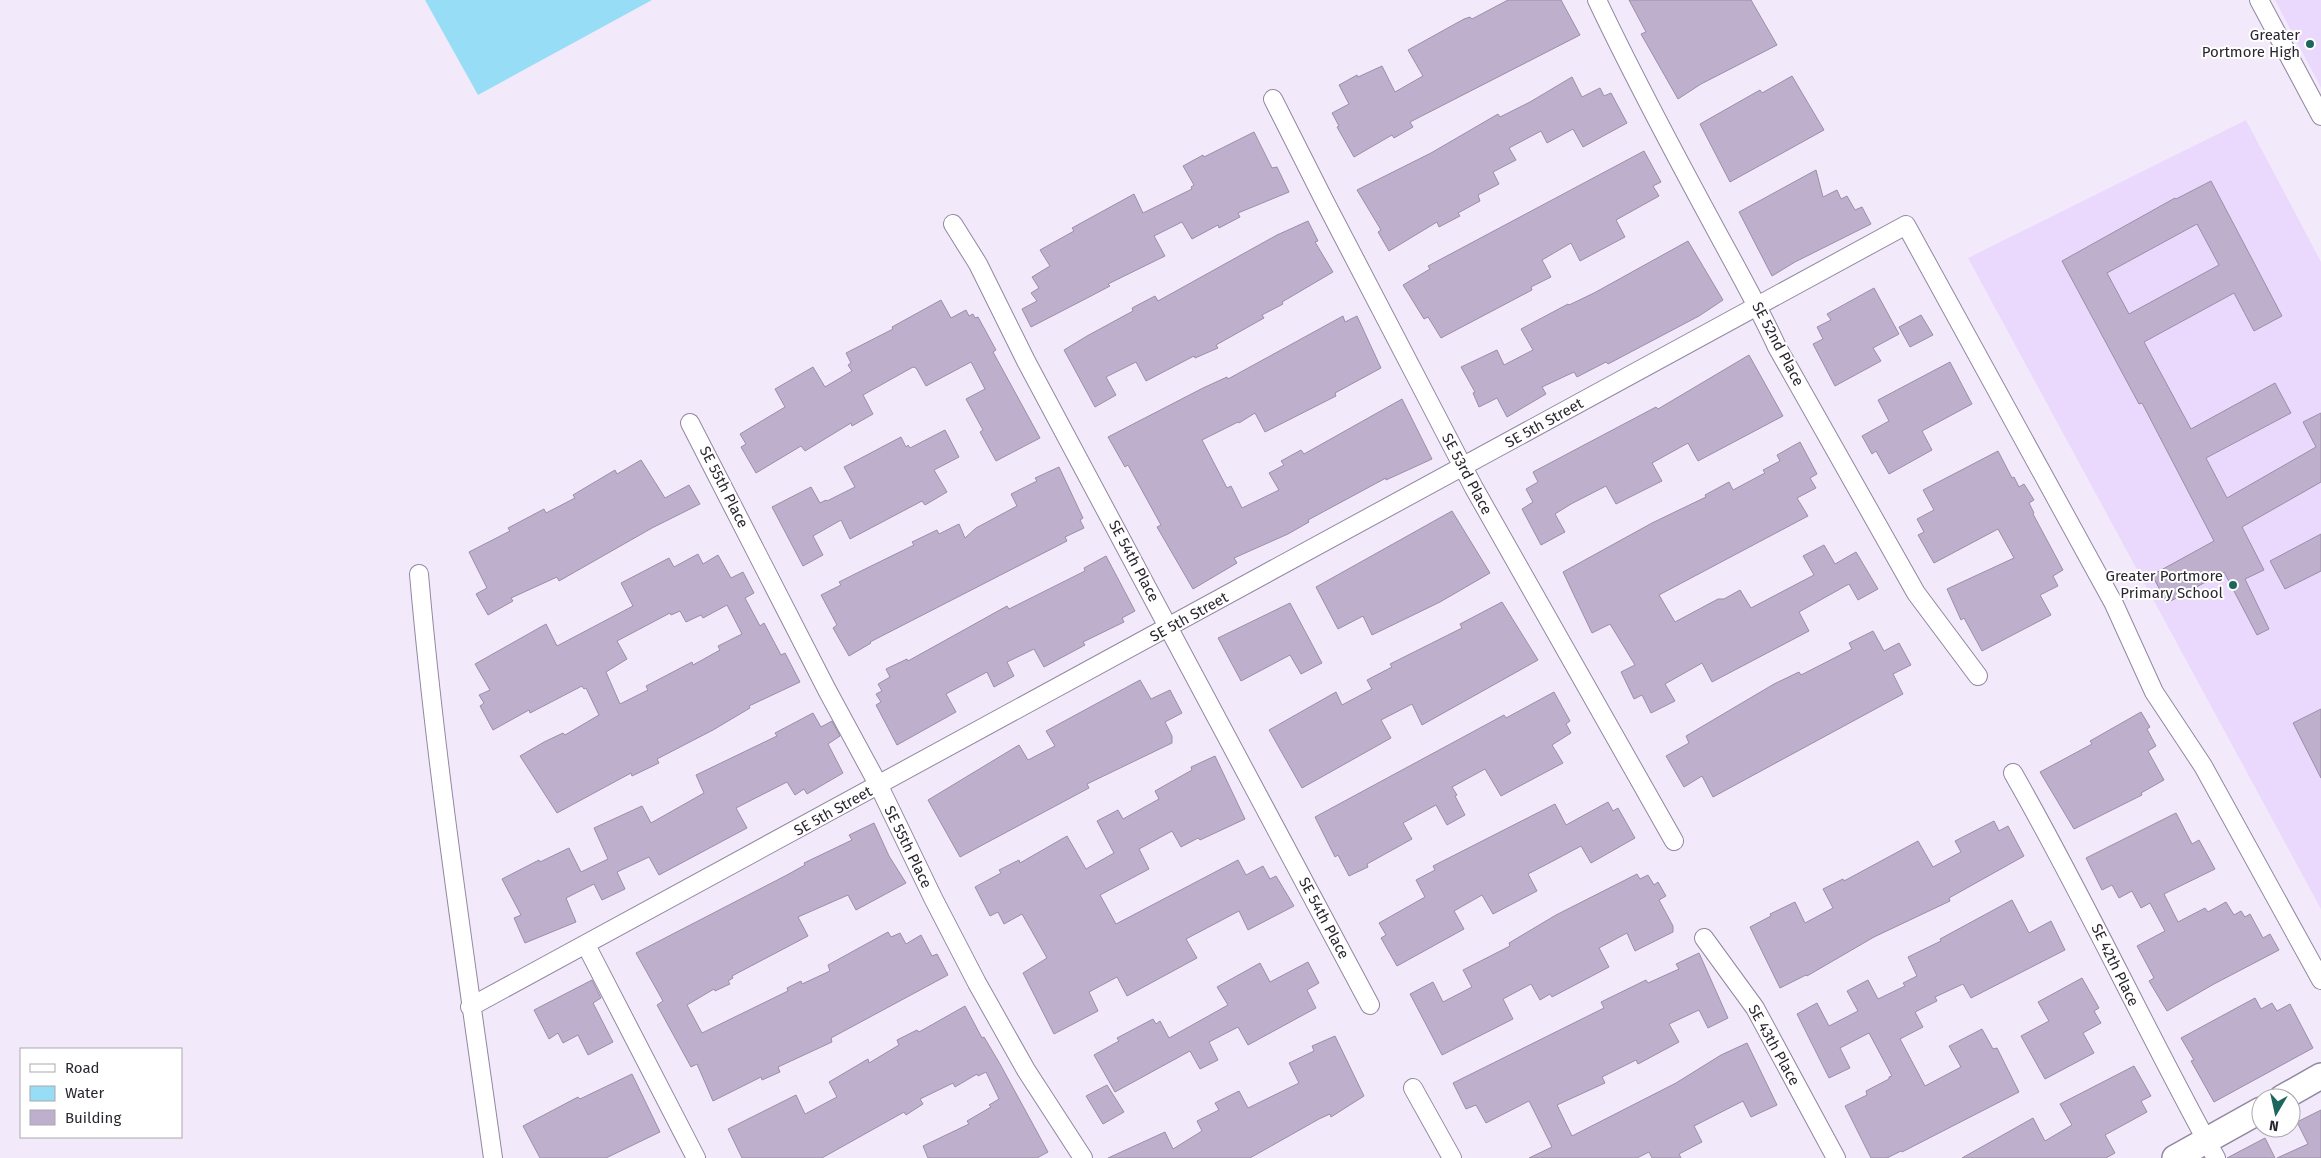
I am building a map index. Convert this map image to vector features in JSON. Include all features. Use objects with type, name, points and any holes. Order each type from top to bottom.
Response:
[{"type":"street","name":"SE 52nd Place","points":[[1597,0],[1705,210],[1758,306],[1777,347],[1916,593],[1978,676]]},
{"type":"street","points":[[2259,0],[2321,116]]},
{"type":"street","name":"SE 53rd Place","points":[[1273,99],[1463,467],[1674,841]]},
{"type":"street","name":"SE 54th Place","points":[[953,224],[978,264],[1026,361],[1170,627],[1370,1005]]},
{"type":"street","name":"SE 5th Street","points":[[470,1007],[1906,226],[2114,604],[2154,692],[2203,766],[2321,980]]},
{"type":"street","name":"SE 55th Place","points":[[690,423],[827,690],[879,786],[933,898],[977,983],[1026,1070],[1083,1158]]},
{"type":"street","points":[[419,574],[427,668],[470,1007],[493,1158]]},
{"type":"street","name":"SE 42th Place","points":[[2013,773],[2055,846],[2211,1150]]},
{"type":"street","name":"SE 43th Place","points":[[1704,938],[1755,1008],[1836,1158]]},
{"type":"street","points":[[586,945],[696,1158]]},
{"type":"street","points":[[2300,1088],[2321,1076]]},
{"type":"street","points":[[1414,1088],[1452,1158]]},
{"type":"street","points":[[2175,1158],[2211,1150],[2251,1118]]},
{"type":"shaded area","name":"Greater Portmore High","points":[[2275,0],[2321,0],[2321,88]]},
{"type":"shaded area","name":"Greater Portmore Primary School","points":[[2246,120],[2321,262],[2321,909],[1968,258]]},
{"type":"water","points":[[425,0],[652,0],[478,95]]},
{"type":"building","points":[[1508,0],[1561,0],[1580,35],[1410,122],[1413,127],[1394,138],[1392,135],[1354,157],[1337,127],[1339,126],[1332,113],[1349,104],[1339,85],[1357,75],[1358,77],[1382,66],[1395,92],[1423,76],[1408,50],[1464,19],[1470,17],[1472,19]]},
{"type":"building","points":[[1629,0],[1751,0],[1777,45],[1701,84],[1678,99],[1641,34],[1646,32]]},
{"type":"building","points":[[1792,76],[1824,130],[1730,182],[1700,124],[1760,90],[1762,93]]},
{"type":"building","points":[[1572,77],[1582,97],[1600,88],[1604,96],[1611,93],[1627,123],[1583,147],[1573,129],[1547,143],[1541,131],[1509,148],[1516,160],[1493,172],[1499,184],[1478,195],[1480,201],[1458,213],[1460,216],[1439,227],[1437,222],[1389,251],[1378,232],[1381,230],[1357,190],[1431,153],[1498,114],[1500,117],[1530,102]]},
{"type":"building","points":[[1254,132],[1272,168],[1277,167],[1289,192],[1238,213],[1240,217],[1219,228],[1218,225],[1192,239],[1182,222],[1154,236],[1165,256],[1108,284],[1110,286],[1031,327],[1022,309],[1037,301],[1031,293],[1039,288],[1032,277],[1050,266],[1040,250],[1074,231],[1072,228],[1134,194],[1143,213],[1192,189],[1191,187],[1194,185],[1183,166]]},
{"type":"building","points":[[1644,151],[1661,182],[1653,186],[1659,196],[1616,220],[1625,237],[1580,261],[1571,243],[1542,260],[1551,277],[1531,287],[1532,290],[1441,338],[1428,317],[1424,319],[1403,285],[1430,269],[1428,266]]},
{"type":"building","points":[[1816,170],[1823,197],[1837,190],[1841,199],[1847,196],[1855,210],[1862,207],[1871,224],[1795,262],[1772,276],[1739,212]]},
{"type":"building","points":[[2211,181],[2282,316],[2254,331],[2234,293],[2144,342],[2191,429],[2275,383],[2291,413],[2206,458],[2227,498],[2316,447],[2303,422],[2321,413],[2321,482],[2242,527],[2264,570],[2245,579],[2269,629],[2257,635],[2224,572],[2167,603],[2152,575],[2214,541],[2142,403],[2139,404],[2062,261]],"holes":[[[2197,224],[2219,265],[2129,314],[2107,273]]]},
{"type":"building","points":[[1308,221],[1318,241],[1315,242],[1333,272],[1262,315],[1264,318],[1216,345],[1218,348],[1195,358],[1194,356],[1146,381],[1136,362],[1106,377],[1116,395],[1095,407],[1064,350],[1133,311],[1132,308],[1155,296],[1158,301],[1277,235]]},
{"type":"building","points":[[1688,241],[1723,300],[1699,316],[1608,364],[1606,362],[1577,377],[1574,372],[1542,387],[1546,394],[1507,417],[1497,398],[1479,407],[1473,393],[1475,392],[1461,367],[1497,350],[1504,365],[1533,350],[1521,329],[1568,304],[1594,293]]},
{"type":"building","points":[[1874,288],[1899,334],[1873,348],[1881,361],[1835,386],[1813,344],[1823,339],[1817,327],[1831,320],[1827,314]]},
{"type":"building","points":[[941,300],[951,318],[966,310],[969,316],[973,314],[975,318],[978,317],[996,350],[993,352],[1040,438],[996,461],[980,432],[983,430],[966,399],[985,389],[971,362],[926,386],[916,368],[913,367],[863,395],[873,414],[852,426],[851,423],[805,451],[801,446],[756,473],[741,447],[746,444],[740,434],[785,407],[775,389],[813,367],[825,387],[852,371],[848,365],[851,363],[846,353],[893,329],[892,327]]},
{"type":"building","points":[[1921,315],[1933,335],[1910,347],[1899,327]]},
{"type":"building","points":[[1343,316],[1345,322],[1357,316],[1381,368],[1335,393],[1336,396],[1265,432],[1255,413],[1239,423],[1202,440],[1227,488],[1231,486],[1242,508],[1279,490],[1269,473],[1284,465],[1281,461],[1301,450],[1304,454],[1402,399],[1432,459],[1386,480],[1386,478],[1308,520],[1309,522],[1288,534],[1234,558],[1237,563],[1193,589],[1157,527],[1161,525],[1128,465],[1125,467],[1108,437],[1203,388],[1227,377],[1228,379]]},
{"type":"building","points":[[1749,355],[1783,416],[1698,461],[1688,443],[1652,463],[1662,481],[1616,504],[1606,486],[1571,504],[1555,514],[1565,532],[1541,545],[1522,509],[1533,502],[1526,489],[1538,482],[1533,472],[1656,407],[1658,409]]},
{"type":"building","points":[[1950,362],[1972,404],[1922,431],[1932,450],[1889,474],[1876,451],[1872,454],[1862,436],[1889,421],[1878,400]]},
{"type":"building","points":[[945,430],[959,457],[934,470],[947,492],[925,505],[922,501],[850,539],[841,520],[813,536],[823,555],[803,566],[772,507],[811,487],[820,503],[827,501],[855,487],[844,467],[901,437],[906,447],[908,445],[910,448]]},
{"type":"building","points":[[1800,442],[1817,474],[1810,478],[1816,488],[1797,498],[1808,516],[1659,595],[1675,622],[1718,599],[1724,599],[1740,590],[1751,608],[1814,575],[1803,556],[1824,545],[1835,564],[1856,552],[1878,589],[1858,600],[1849,584],[1799,612],[1809,631],[1712,682],[1702,663],[1665,684],[1675,701],[1651,713],[1642,695],[1634,699],[1621,672],[1635,665],[1610,624],[1592,633],[1563,572],[1652,523],[1706,497],[1705,495],[1729,482],[1733,490],[1765,473],[1763,470],[1780,461],[1777,455]]},
{"type":"building","points":[[1998,451],[2012,478],[2014,477],[2019,487],[2024,484],[2034,500],[2029,503],[2033,514],[2063,570],[2053,576],[2058,586],[2040,595],[2051,615],[1982,651],[1964,618],[1961,620],[1947,589],[2014,558],[1998,529],[1934,563],[1918,535],[1924,532],[1917,519],[1934,510],[1923,490]]},
{"type":"building","points":[[641,460],[665,498],[689,485],[700,504],[652,528],[559,581],[557,577],[511,598],[513,601],[488,615],[476,594],[487,588],[469,552],[510,531],[508,528],[544,509],[546,513],[575,498],[573,495],[615,470],[617,474]]},
{"type":"building","points":[[1059,467],[1083,518],[1080,520],[1084,528],[1065,537],[1067,541],[870,642],[849,656],[833,628],[837,625],[821,595],[841,585],[839,582],[914,545],[912,542],[937,530],[939,534],[959,524],[965,538],[976,528],[1017,506],[1011,494],[1037,481],[1035,478]]},
{"type":"building","points":[[1452,511],[1490,573],[1440,602],[1372,635],[1363,616],[1338,629],[1316,587]]},
{"type":"building","points":[[2321,534],[2321,571],[2285,589],[2270,561]]},
{"type":"building","points":[[698,554],[703,564],[718,555],[731,578],[743,572],[754,593],[745,598],[760,626],[764,623],[781,655],[785,653],[800,682],[749,706],[750,708],[713,730],[657,759],[659,763],[632,776],[631,773],[557,813],[520,756],[563,733],[565,735],[599,715],[586,688],[584,689],[582,686],[530,713],[529,710],[493,730],[480,706],[484,703],[479,695],[490,690],[475,664],[546,624],[557,646],[633,606],[621,583],[669,558],[674,567]],"holes":[[[727,605],[742,634],[718,646],[720,650],[693,665],[692,662],[646,686],[648,690],[620,704],[606,672],[627,659],[617,641],[670,613],[671,615],[680,611],[686,622],[701,615],[703,618]]]},
{"type":"building","points":[[1106,556],[1135,611],[1122,618],[1124,622],[1083,642],[1085,645],[1044,667],[1034,649],[1007,662],[1014,676],[994,687],[987,672],[946,694],[956,712],[897,745],[876,705],[881,702],[876,694],[882,691],[878,684],[890,677],[886,669],[907,659],[908,661],[1007,606],[1009,609],[1085,571],[1084,568]]},
{"type":"building","points":[[1502,602],[1538,660],[1422,725],[1412,704],[1381,720],[1391,738],[1302,788],[1269,730],[1336,692],[1342,705],[1372,689],[1367,680],[1392,667],[1390,664],[1462,628],[1460,624]]},
{"type":"building","points":[[1290,603],[1322,663],[1301,674],[1290,655],[1241,681],[1218,638]]},
{"type":"building","points":[[1873,631],[1884,651],[1899,643],[1911,665],[1893,674],[1903,694],[1713,797],[1702,776],[1684,787],[1666,756],[1689,743],[1686,736],[1774,684],[1799,672],[1801,675],[1852,649],[1849,643]]},
{"type":"building","points":[[1140,680],[1151,699],[1170,690],[1182,713],[1165,722],[1172,736],[1172,743],[1087,784],[1089,788],[960,857],[928,800],[1019,745],[1028,760],[1055,746],[1046,731]]},
{"type":"building","points":[[1554,692],[1570,721],[1566,724],[1571,733],[1552,745],[1563,763],[1501,796],[1485,769],[1452,787],[1465,815],[1447,825],[1436,805],[1403,823],[1412,839],[1367,864],[1368,867],[1349,876],[1338,855],[1335,857],[1315,817],[1504,715],[1506,718]]},
{"type":"building","points":[[2321,709],[2321,778],[2293,723]]},
{"type":"building","points":[[2141,712],[2150,727],[2147,729],[2156,746],[2148,751],[2164,780],[2141,793],[2142,795],[2074,829],[2040,772],[2092,744],[2090,741]]},
{"type":"building","points":[[813,713],[821,727],[832,721],[840,736],[828,744],[843,773],[807,794],[804,789],[795,795],[787,782],[736,808],[747,828],[659,875],[649,857],[617,872],[625,889],[602,900],[594,884],[566,898],[576,922],[525,943],[514,918],[521,915],[502,879],[539,860],[540,862],[569,848],[581,872],[608,859],[594,828],[642,806],[651,823],[704,793],[696,775],[777,736],[775,733]]},
{"type":"building","points":[[1215,756],[1245,819],[1181,847],[1172,831],[1139,849],[1149,869],[1100,895],[1116,924],[1238,860],[1246,875],[1263,866],[1270,879],[1276,876],[1294,906],[1248,930],[1239,911],[1186,939],[1197,958],[1127,996],[1117,977],[1089,992],[1098,1011],[1054,1034],[1023,973],[1047,958],[1022,914],[1004,924],[998,912],[990,916],[975,887],[1001,873],[999,870],[1019,860],[1020,863],[1067,836],[1086,869],[1114,853],[1097,821],[1118,810],[1123,819],[1159,799],[1155,791],[1192,770],[1191,767]]},
{"type":"building","points":[[1608,802],[1613,811],[1618,808],[1635,838],[1591,863],[1581,846],[1528,874],[1537,891],[1493,914],[1482,895],[1454,911],[1464,929],[1397,966],[1381,938],[1386,935],[1379,923],[1425,897],[1416,880],[1435,870],[1433,866],[1555,804],[1566,825]]},
{"type":"building","points":[[2176,813],[2192,844],[2199,840],[2215,869],[2164,894],[2178,922],[2205,908],[2208,912],[2226,902],[2234,915],[2241,911],[2245,917],[2250,914],[2263,938],[2270,934],[2279,950],[2167,1011],[2149,981],[2154,978],[2137,946],[2165,931],[2150,903],[2141,908],[2132,891],[2119,898],[2112,885],[2102,890],[2086,858]]},
{"type":"building","points":[[1994,821],[1999,831],[2008,826],[2024,856],[1949,898],[1950,901],[1874,937],[1807,976],[1780,988],[1750,927],[1771,916],[1770,914],[1795,902],[1805,923],[1833,908],[1823,889],[1843,879],[1844,881],[1918,841],[1933,867],[1961,852],[1955,841]]},
{"type":"building","points":[[874,823],[889,856],[906,883],[856,910],[848,895],[798,917],[808,936],[732,976],[733,978],[728,981],[730,984],[715,991],[714,989],[687,1005],[702,1033],[788,991],[787,988],[801,981],[802,984],[830,971],[828,965],[888,932],[891,937],[900,933],[906,944],[921,935],[932,956],[937,954],[948,975],[831,1038],[832,1042],[778,1067],[780,1072],[762,1080],[761,1077],[713,1101],[697,1064],[691,1067],[657,1005],[663,1001],[636,953],[785,876],[805,865],[804,863],[852,840],[849,835]]},
{"type":"building","points":[[1637,874],[1640,879],[1648,875],[1654,885],[1658,882],[1666,896],[1659,900],[1673,926],[1673,932],[1635,951],[1627,933],[1599,948],[1609,967],[1552,997],[1550,994],[1540,1000],[1531,984],[1503,999],[1513,1019],[1442,1055],[1410,994],[1433,982],[1443,1002],[1472,987],[1463,970],[1510,946],[1509,943],[1556,915]]},
{"type":"building","points":[[2012,900],[2029,933],[2051,921],[2065,950],[1971,998],[1963,984],[1935,997],[1937,1001],[1915,1012],[1923,1027],[1900,1039],[1925,1086],[1961,1067],[1949,1046],[1982,1029],[1993,1049],[1997,1048],[2019,1092],[1902,1152],[1887,1158],[1871,1158],[1845,1106],[1867,1095],[1866,1091],[1892,1076],[1869,1033],[1840,1048],[1850,1068],[1829,1078],[1797,1014],[1817,1003],[1829,1026],[1858,1011],[1847,991],[1868,980],[1878,999],[1905,986],[1903,983],[1917,976],[1908,957],[1941,941],[1940,939]]},
{"type":"building","points":[[1699,953],[1728,1018],[1708,1028],[1699,1010],[1669,1024],[1679,1042],[1638,1064],[1636,1060],[1602,1077],[1605,1083],[1557,1105],[1572,1136],[1676,1083],[1721,1055],[1747,1043],[1777,1105],[1751,1117],[1743,1101],[1694,1126],[1702,1142],[1679,1154],[1681,1158],[1652,1158],[1649,1152],[1637,1158],[1529,1158],[1552,1147],[1529,1101],[1486,1123],[1476,1105],[1466,1109],[1453,1083],[1604,1008],[1601,1002],[1646,980],[1648,983],[1679,969],[1676,964]]},
{"type":"building","points":[[1308,962],[1319,983],[1307,990],[1316,1008],[1248,1045],[1238,1027],[1209,1042],[1218,1060],[1200,1069],[1190,1051],[1115,1092],[1094,1055],[1119,1041],[1117,1038],[1153,1019],[1156,1024],[1160,1021],[1169,1038],[1228,1005],[1217,987],[1260,963],[1270,982]]},
{"type":"building","points":[[2082,978],[2099,1008],[2094,1011],[2101,1023],[2083,1033],[2094,1053],[2045,1079],[2021,1036],[2049,1021],[2038,1002]]},
{"type":"building","points":[[592,980],[601,998],[593,1003],[613,1042],[588,1055],[578,1035],[563,1043],[558,1033],[549,1039],[534,1010]]},
{"type":"building","points":[[2255,998],[2261,1009],[2272,1003],[2277,1011],[2290,1004],[2313,1048],[2214,1102],[2191,1061],[2194,1060],[2181,1038]]},
{"type":"building","points":[[965,1006],[982,1038],[984,1037],[1000,1064],[1048,1152],[1037,1158],[928,1158],[923,1146],[969,1124],[967,1121],[991,1107],[989,1105],[999,1099],[986,1072],[978,1076],[977,1074],[955,1087],[953,1083],[920,1099],[923,1104],[906,1115],[904,1112],[822,1158],[742,1158],[728,1129],[796,1095],[805,1114],[837,1097],[829,1082],[868,1059],[869,1063],[899,1045],[897,1040],[917,1030],[919,1032]]},
{"type":"building","points":[[1335,1036],[1364,1096],[1331,1117],[1330,1114],[1319,1119],[1250,1158],[1108,1158],[1165,1132],[1173,1149],[1202,1131],[1197,1121],[1219,1110],[1215,1103],[1239,1091],[1248,1108],[1299,1083],[1289,1063],[1314,1051],[1312,1046]]},
{"type":"building","points":[[2134,1066],[2151,1096],[2141,1101],[2147,1112],[2105,1135],[2115,1153],[2106,1158],[1962,1158],[2033,1118],[2045,1141],[2072,1125],[2060,1104]]},
{"type":"building","points":[[632,1074],[660,1132],[606,1158],[540,1158],[523,1126],[578,1097],[580,1099]]},
{"type":"building","points":[[1107,1085],[1124,1112],[1103,1124],[1086,1096]]},
{"type":"building","points":[[2321,1110],[2321,1158],[2277,1158],[2308,1144],[2301,1130],[2301,1120]]},
{"type":"building","points":[[2265,1138],[2275,1158],[2227,1158]]},
{"type":"place","name":"Greater Portmore High","points":[[2310,44]]},
{"type":"place","name":"Greater Portmore Primary School","points":[[2233,585]]}]
